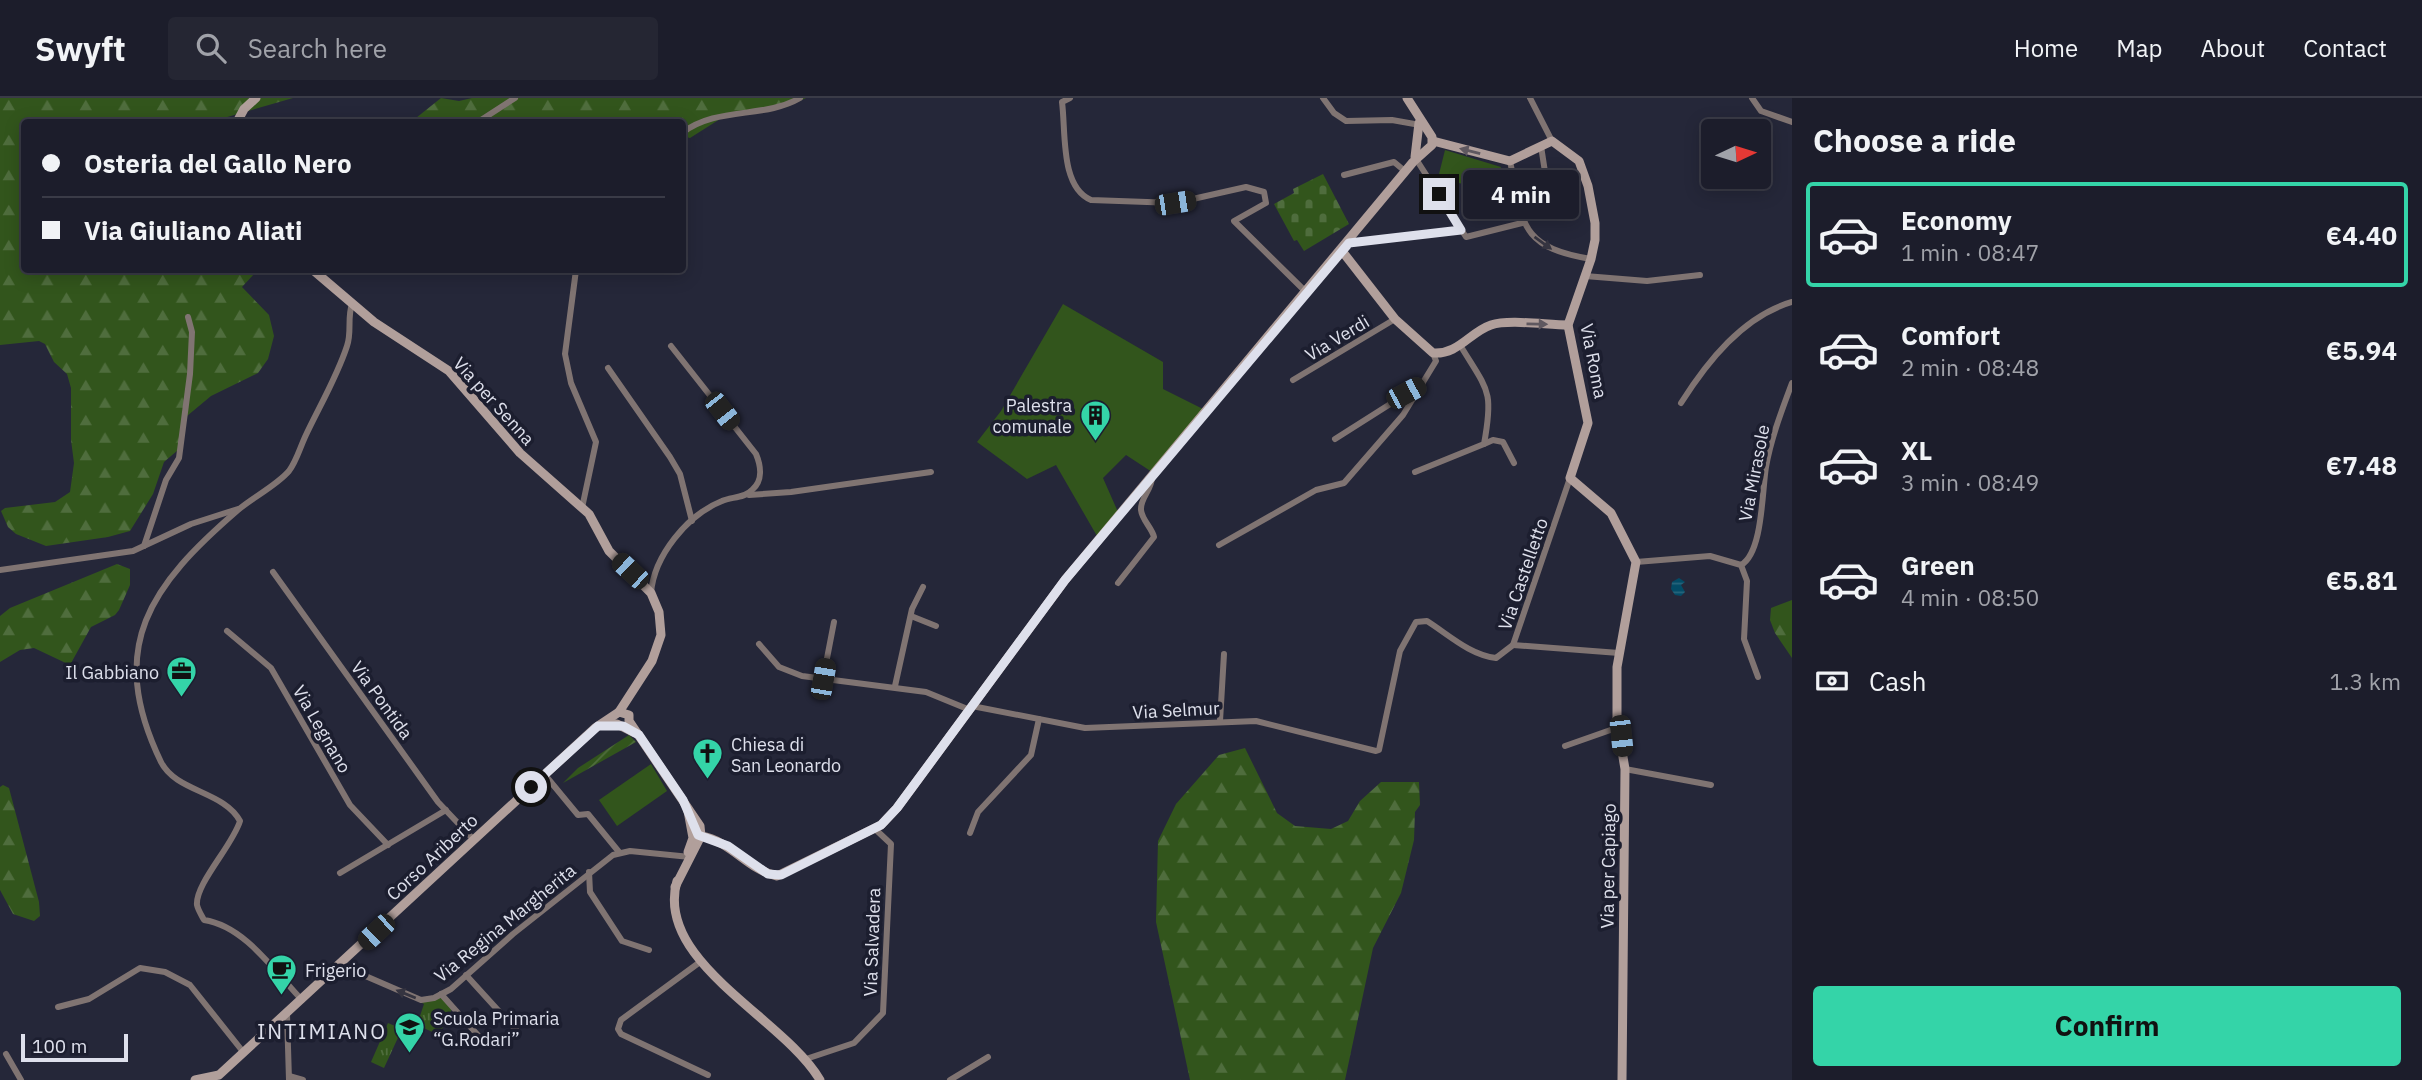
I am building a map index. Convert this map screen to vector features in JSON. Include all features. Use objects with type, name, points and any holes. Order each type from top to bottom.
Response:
[{"type":"street","points":[[483,119],[515,98]]},
{"type":"street","points":[[686,131],[722,115],[769,109],[800,98]]},
{"type":"street","points":[[1070,98],[1062,102],[1071,182],[1079,195],[1091,200],[1175,203],[1246,187],[1264,192],[1266,203],[1234,220],[1306,292]]},
{"type":"street","points":[[1323,98],[1335,113],[1346,121],[1392,120],[1419,123]]},
{"type":"street","points":[[683,800],[695,831],[701,836],[722,843],[764,872],[777,876],[874,828],[897,808],[1065,580],[1415,161],[1425,141],[1407,98]]},
{"type":"street","points":[[1425,141],[1510,161],[1552,141],[1530,98]]},
{"type":"street","points":[[1752,98],[1761,111],[1792,122]]},
{"type":"street","points":[[239,119],[252,99]]},
{"type":"street","name":"Via Roma","points":[[1552,141],[1579,161],[1588,186],[1595,240],[1591,259],[1567,325],[1588,423],[1570,478]]},
{"type":"street","points":[[1349,243],[1464,233],[1522,223],[1547,185],[1541,146]]},
{"type":"street","points":[[1415,161],[1464,233]]},
{"type":"street","points":[[1510,161],[1522,223],[1542,245],[1591,259]]},
{"type":"street","points":[[1344,175],[1394,162],[1406,172]]},
{"type":"street","points":[[1219,545],[1316,490],[1344,482],[1403,415],[1436,361],[1433,353],[1395,319],[1342,251]]},
{"type":"street","name":"Via per Senna","points":[[318,273],[352,304],[449,371],[520,453],[582,508],[609,551],[651,593]]},
{"type":"street","points":[[576,273],[565,354],[571,383],[596,442],[582,508]]},
{"type":"street","points":[[1585,276],[1647,281],[1700,275]]},
{"type":"street","points":[[1681,403],[1698,376],[1732,340],[1754,321],[1792,302]]},
{"type":"street","points":[[302,1000],[248,944],[219,922],[204,920],[197,906],[199,893],[236,834],[240,821],[236,813],[222,802],[173,776],[162,764],[143,713],[134,666],[141,628],[161,589],[182,562],[239,509],[289,471],[348,344],[348,315],[352,304]]},
{"type":"street","points":[[144,546],[166,480],[179,458],[190,374],[192,332],[188,317]]},
{"type":"street","name":"Via Verdi","points":[[1293,380],[1395,319]]},
{"type":"street","points":[[1433,353],[1441,354],[1460,345],[1487,326],[1567,325]]},
{"type":"street","points":[[1460,345],[1489,392],[1490,414],[1484,444]]},
{"type":"street","points":[[671,346],[756,454],[759,482],[745,495]]},
{"type":"street","points":[[608,368],[670,457],[682,481],[692,521]]},
{"type":"street","name":"Via Mirasole","points":[[1741,565],[1750,558],[1760,523],[1766,467],[1792,383]]},
{"type":"street","points":[[1335,439],[1419,386]]},
{"type":"street","points":[[1415,472],[1493,440],[1503,442],[1514,463]]},
{"type":"street","points":[[688,857],[701,836],[698,821],[639,735],[622,719],[652,661],[661,635],[659,612],[651,593],[655,569],[662,556],[692,521],[716,503],[745,495],[791,492],[931,472]]},
{"type":"street","points":[[1118,583],[1154,537],[1141,512],[1142,503],[1152,487],[1152,477]]},
{"type":"street","points":[[1513,645],[1619,653],[1636,562],[1611,513],[1570,478]]},
{"type":"street","name":"Via Castelletto","points":[[1380,750],[1400,651],[1416,622],[1427,621],[1474,652],[1487,657],[1496,658],[1513,645],[1570,478]]},
{"type":"street","points":[[0,570],[133,551],[191,524],[239,509]]},
{"type":"street","points":[[1636,562],[1710,556],[1741,565],[1746,582],[1744,639],[1758,677]]},
{"type":"street","name":"Via Pontida","points":[[273,572],[446,810],[474,840]]},
{"type":"street","points":[[895,686],[911,617],[923,587]]},
{"type":"street","points":[[911,617],[936,626]]},
{"type":"street","points":[[823,679],[834,622]]},
{"type":"street","name":"Via Legnano","points":[[227,631],[271,668],[350,805],[388,845]]},
{"type":"street","name":"Via Selmur","points":[[759,644],[779,667],[802,676],[895,686],[926,692],[971,708],[1085,728],[1256,721],[1380,750]]},
{"type":"street","points":[[1220,722],[1224,653]]},
{"type":"street","name":"Via per Capiago","points":[[1619,653],[1616,681],[1625,769],[1622,1080]]},
{"type":"street","name":"Corso Ariberto","points":[[195,1080],[219,1075],[600,724],[622,719]]},
{"type":"street","points":[[970,833],[978,812],[1031,755],[1039,719]]},
{"type":"street","points":[[1565,746],[1619,727]]},
{"type":"street","points":[[1625,769],[1711,785]]},
{"type":"street","points":[[545,775],[578,815],[588,814],[619,852],[688,857]]},
{"type":"street","points":[[340,873],[446,810]]},
{"type":"street","points":[[688,812],[693,838],[676,887],[674,914],[700,962],[806,1059],[820,1080]]},
{"type":"street","name":"Via Salvadera","points":[[806,1059],[854,1043],[883,1013],[891,844],[874,828]]},
{"type":"street","name":"Via Regina Margherita","points":[[340,965],[421,1000],[441,994],[589,872],[619,852]]},
{"type":"street","points":[[589,872],[590,892],[622,941],[649,950]]},
{"type":"street","points":[[700,962],[621,1020],[618,1028],[621,1034],[708,1075]]},
{"type":"street","points":[[58,1007],[89,999],[140,968],[165,972],[190,985],[244,1053]]},
{"type":"street","points":[[466,975],[516,1030]]},
{"type":"street","points":[[441,994],[484,1042]]},
{"type":"street","points":[[287,1014],[289,1078],[303,1080]]},
{"type":"street","points":[[6,1054],[21,1080]]},
{"type":"street","points":[[950,1080],[988,1057]]},
{"type":"green space","points":[[0,98],[293,98],[220,119],[21,119],[21,273],[255,273],[242,287],[269,315],[274,336],[268,359],[258,373],[211,396],[187,416],[178,450],[164,462],[153,494],[130,531],[46,546],[16,534],[8,527],[1,511],[5,508],[55,502],[70,492],[74,463],[71,388],[67,374],[54,362],[45,344],[39,341],[0,345]]},
{"type":"green space","points":[[441,98],[459,101],[472,98],[806,98],[787,107],[720,119],[690,138],[686,137],[686,119],[415,119]]},
{"type":"green space","points":[[1445,150],[1501,167],[1496,192],[1438,178]]},
{"type":"green space","points":[[1323,174],[1349,224],[1304,251],[1297,240],[1294,241],[1274,204],[1294,193],[1293,189]]},
{"type":"green space","points":[[1063,304],[1163,362],[1163,389],[1205,410],[1152,472],[1126,455],[1103,478],[1118,512],[1097,536],[1056,465],[1027,479],[977,442],[1001,411]]},
{"type":"green space","points":[[117,564],[130,569],[130,585],[119,610],[115,615],[91,627],[70,665],[34,648],[20,650],[0,662],[0,616],[10,608]]},
{"type":"green space","points":[[1792,600],[1792,658],[1775,633],[1770,620],[1771,608]]},
{"type":"green space","points":[[629,735],[636,742],[563,783],[578,768]]},
{"type":"green space","points":[[1245,748],[1277,813],[1295,826],[1331,829],[1348,821],[1360,801],[1381,782],[1419,782],[1420,805],[1415,812],[1414,840],[1401,893],[1373,948],[1345,1080],[1190,1080],[1156,922],[1158,841],[1176,804],[1219,755]]},
{"type":"green space","points":[[651,764],[667,791],[617,826],[599,800]]},
{"type":"green space","points":[[3,785],[9,788],[39,902],[40,916],[34,921],[13,914],[0,890],[0,787]]},
{"type":"green space","points":[[441,994],[453,1007],[439,1035],[417,1025],[424,1004],[420,1002]]},
{"type":"green space","points":[[388,1023],[402,1029],[384,1068],[371,1062]]},
{"type":"water","points":[[1679,578],[1685,582],[1681,585],[1685,592],[1681,596],[1675,595],[1671,589],[1672,582]]},
{"type":"place","name":"Palestra comunale","points":[[1095,442]]},
{"type":"place","name":"Il Gabbiano","points":[[182,699]]},
{"type":"place","name":"Chiesa di San Leonardo","points":[[708,781]]},
{"type":"place","name":"Frigerio","points":[[282,997]]},
{"type":"place","name":"Scuola Primaria “G.Rodari”","points":[[410,1055]]},
{"type":"district","name":"INTIMIANO","points":[[322,1031]]},
{"type":"route","points":[[531,787],[600,724],[617,724],[639,735],[683,800],[698,835],[728,846],[768,874],[781,875],[881,825],[897,808],[1065,580],[1349,243],[1461,230],[1439,194]]}]
